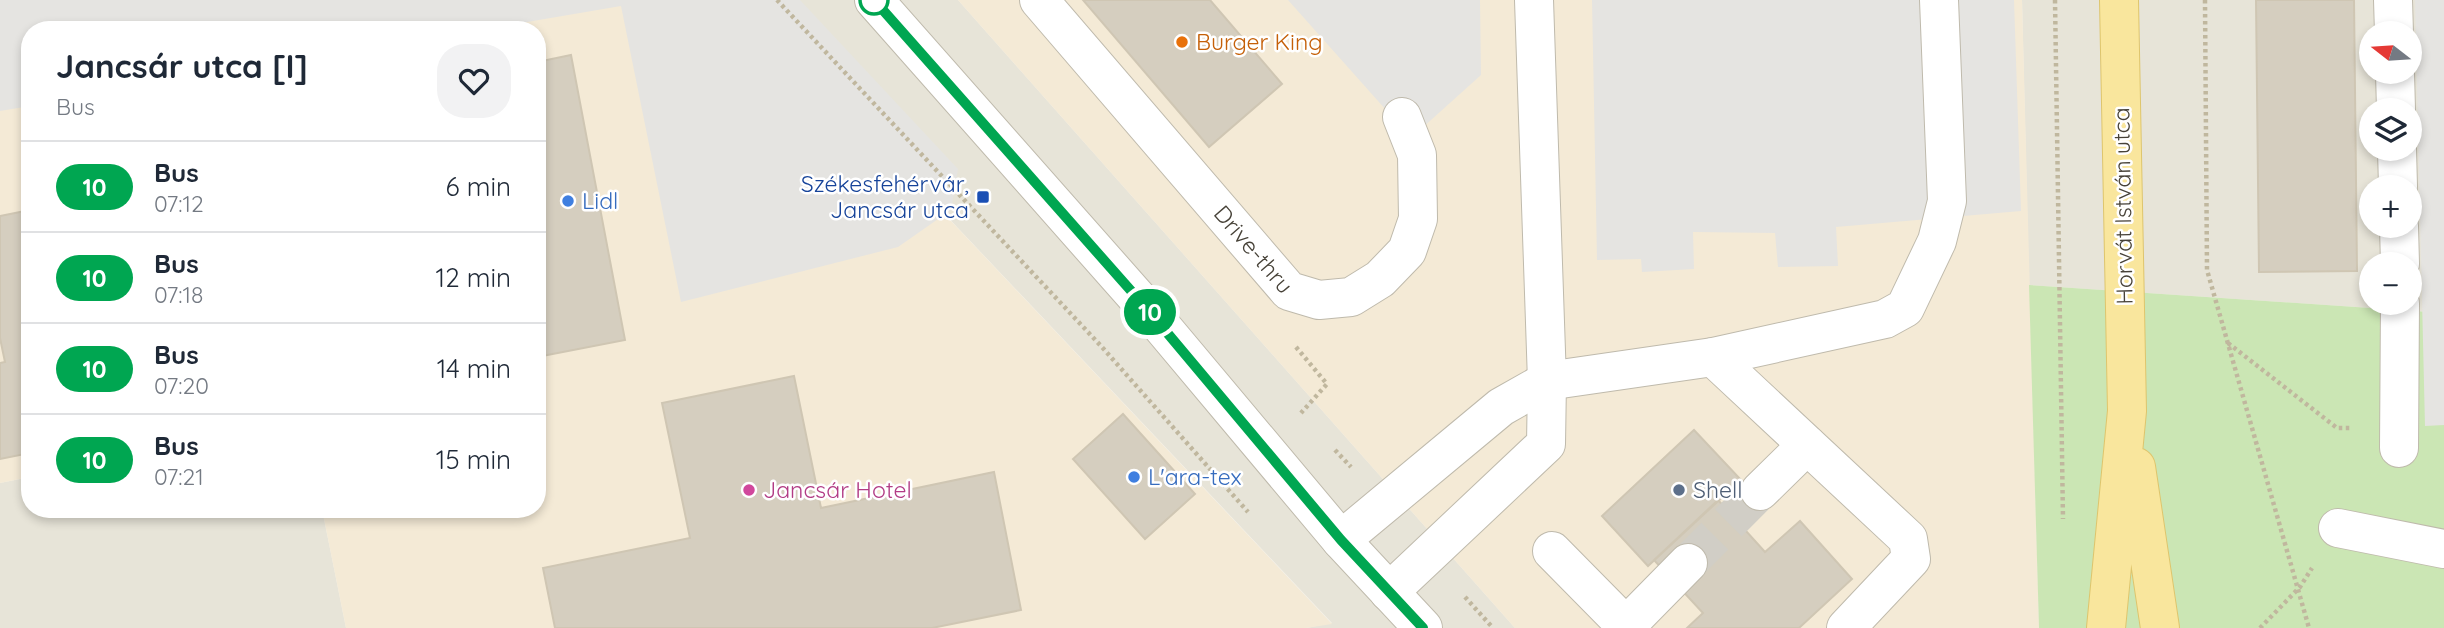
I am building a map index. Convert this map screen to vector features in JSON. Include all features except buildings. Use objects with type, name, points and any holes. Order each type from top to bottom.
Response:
[{"type":"main road","name":"Horvát István utca","points":[[2106,628],[2127,411],[2119,0]]},
{"type":"main road","name":"Horvát István utca","points":[[2127,411],[2160,628]]},
{"type":"street","points":[[874,0],[1148,310],[1341,540],[1423,628]]},
{"type":"street","name":"Drive-thru","points":[[1038,0],[1289,291],[1319,300],[1351,297],[1380,279],[1407,251],[1418,219],[1417,155],[1402,117]]},
{"type":"street","points":[[1389,592],[1546,444],[1547,381],[1534,0]]},
{"type":"street","points":[[1341,540],[1501,407],[1547,381],[1713,357],[1885,319],[1905,308],[1937,241],[1947,201],[1939,0]]},
{"type":"street","points":[[2393,0],[2394,21]]},
{"type":"street","points":[[2399,437],[2400,315]]},
{"type":"street","points":[[1713,357],[1908,539],[1911,559],[1846,628]]},
{"type":"street","points":[[1760,491],[1807,445]]},
{"type":"street","points":[[2338,528],[2444,549]]},
{"type":"street","points":[[1552,551],[1627,627],[1688,563]]},
{"type":"path","points":[[777,0],[1101,346],[1249,513]]},
{"type":"path","points":[[2055,0],[2063,530]]},
{"type":"path","points":[[2205,0],[2207,270],[2300,587],[2309,628]]},
{"type":"path","points":[[2228,342],[2337,428],[2399,437]]},
{"type":"path","points":[[2260,628],[2300,587],[2338,528]]},
{"type":"shaded area","points":[[0,0],[742,0],[1332,624],[1306,628],[346,628],[324,518],[546,518],[546,21],[21,21],[21,479],[0,483]]},
{"type":"shaded area","points":[[0,0],[800,0],[958,169],[951,210],[898,247],[681,302],[621,6],[533,21],[21,21],[21,108],[0,111]]},
{"type":"shaded area","points":[[742,0],[958,0],[1515,628],[1306,628],[1332,623]]},
{"type":"shaded area","points":[[958,0],[2022,0],[2039,628],[1515,628]]},
{"type":"shaded area","points":[[1288,0],[1480,0],[1481,75],[1411,138]]},
{"type":"shaded area","points":[[1592,0],[2014,0],[2021,211],[1836,227],[1838,266],[1778,267],[1775,233],[1693,232],[1694,269],[1642,272],[1641,259],[1597,260]]},
{"type":"shaded area","points":[[2022,0],[2444,0],[2444,313],[2422,312],[2422,252],[2359,252],[2359,307],[2029,285]]},
{"type":"shaded area","points":[[2415,0],[2444,0],[2444,425],[2425,426],[2421,238],[2422,175],[2419,175],[2419,161],[2422,161],[2422,98],[2417,98],[2417,84],[2422,84],[2422,21],[2415,21]]},
{"type":"shaded area","points":[[21,479],[21,518],[324,518],[346,628],[0,628],[0,483]]},
{"type":"green space","points":[[2029,285],[2359,307],[2359,315],[2444,313],[2444,628],[2039,628]]},
{"type":"tunnel","points":[[1688,563],[1760,491]]},
{"type":"bus line","name":"10","points":[[874,0],[1148,310],[1341,540],[1423,628]]},
{"type":"place","name":"Burger King","points":[[1182,42]]},
{"type":"place","name":"Székesfehérvár, Jancsár utca","points":[[983,197]]},
{"type":"place","name":"Lidl","points":[[568,201]]},
{"type":"place","name":"L'ara-tex","points":[[1134,477]]},
{"type":"place","name":"Jancsár Hotel","points":[[749,490]]},
{"type":"place","name":"Shell","points":[[1679,490]]}]
